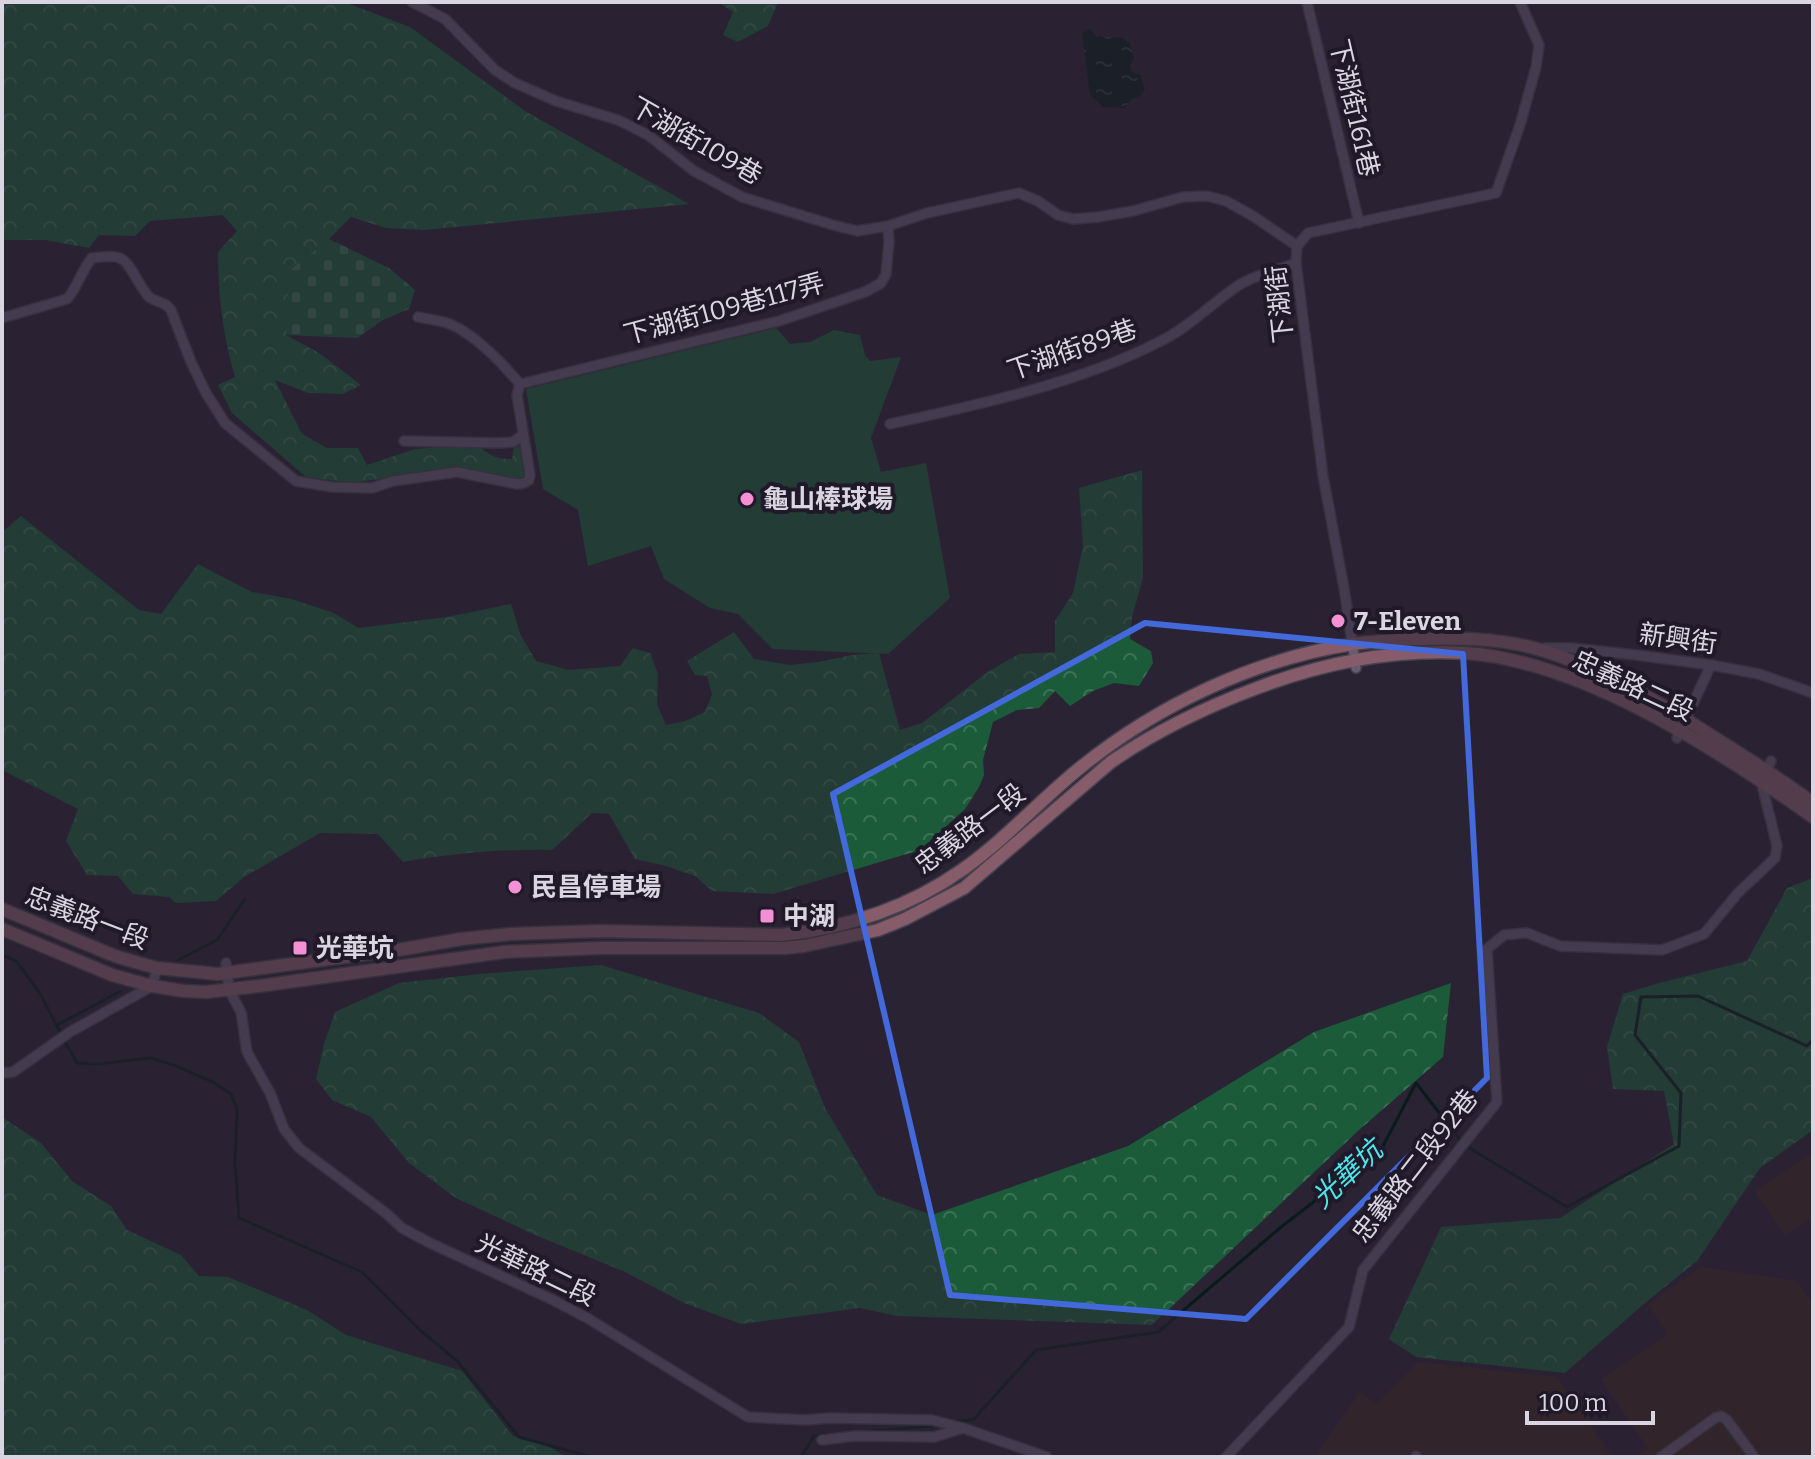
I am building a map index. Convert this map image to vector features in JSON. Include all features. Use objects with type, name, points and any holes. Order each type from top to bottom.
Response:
[{"type":"main road","name":"忠義路一段","points":[[2,909],[115,956],[157,968],[195,973],[472,938],[600,927],[781,935],[803,932],[876,915],[962,870],[1045,791],[1136,726],[1202,692],[1288,659],[1353,644],[1463,637]]},
{"type":"main road","name":"忠義路二段","points":[[1463,637],[1533,648],[1607,677],[1682,730]]},
{"type":"main road","name":"忠義路二段","points":[[1356,664],[1388,656],[1465,653],[1521,663],[1589,684],[1619,698],[1766,771],[1813,803]]},
{"type":"main road","name":"忠義路一段","points":[[2,929],[112,975],[184,991],[229,990],[479,954],[541,949],[600,952],[784,948],[830,942],[878,930],[964,888],[1062,810],[1111,762],[1172,726],[1274,681],[1331,665],[1356,664]]},
{"type":"main road","name":"忠義路二段","points":[[1766,771],[1813,817]]},
{"type":"main road","points":[[1045,791],[1062,810]]},
{"type":"main road","points":[[600,927],[600,952]]},
{"type":"street","name":"下湖街109巷","points":[[412,2],[445,19],[495,70],[515,83],[556,101],[618,120],[648,135],[694,171],[742,197],[857,231],[1019,193],[1058,215],[1073,219],[1133,211],[1183,197],[1207,196],[1226,201],[1297,246]]},
{"type":"street","name":"下湖街161巷","points":[[1307,2],[1359,223]]},
{"type":"street","name":"下湖街","points":[[1356,664],[1323,476],[1296,263],[1297,246],[1308,233],[1496,193],[1520,125],[1539,45],[1520,2]]},
{"type":"street","name":"下湖街109巷117弄","points":[[520,384],[779,321],[865,292],[881,283],[886,274],[888,226]]},
{"type":"street","points":[[2,318],[67,299],[92,258],[116,256],[127,261],[150,298],[167,304],[171,310],[191,362],[225,423],[296,481],[332,487],[372,488],[393,481],[457,472],[510,483],[529,480],[517,395],[520,384],[478,341],[447,323],[418,317]]},
{"type":"street","name":"下湖街89巷","points":[[890,424],[969,407],[1118,361],[1163,341],[1242,284],[1296,263]]},
{"type":"street","points":[[404,441],[498,443],[513,442],[523,435]]},
{"type":"street","name":"新興街","points":[[1533,648],[1572,648],[1711,665],[1759,674],[1813,693]]},
{"type":"street","points":[[1682,730],[1711,665]]},
{"type":"street","name":"忠義路二段92巷","points":[[1226,1457],[1349,1327],[1363,1270],[1497,1102],[1487,949],[1504,935],[1527,933],[1560,946],[1662,950],[1704,934],[1738,893],[1775,858],[1777,846],[1766,771]]},
{"type":"street","points":[[2,1073],[13,1072],[70,1032],[152,986],[157,968]]},
{"type":"street","name":"光華路二段","points":[[226,968],[229,990],[241,1012],[247,1052],[270,1093],[284,1129],[299,1148],[402,1228],[589,1319],[748,1417],[932,1420],[963,1428]]},
{"type":"street","points":[[1661,1457],[1721,1416],[1754,1457]]},
{"type":"street","points":[[822,1440],[855,1436],[934,1437],[963,1428],[1047,1457]]},
{"type":"highlighted area","points":[[1145,623],[1463,654],[1487,1078],[1246,1319],[950,1295],[833,794]]},
{"type":"shaded area","points":[[1813,1152],[1813,1217],[1785,1235],[1754,1191]]},
{"type":"shaded area","points":[[1701,1267],[1797,1281],[1813,1304],[1813,1457],[1636,1457],[1648,1448],[1601,1379],[1668,1334],[1648,1304]]},
{"type":"shaded area","points":[[1418,1362],[1557,1377],[1612,1457],[1315,1457],[1360,1392],[1377,1404]]},
{"type":"green space","points":[[2,2],[344,2],[410,27],[525,111],[689,204],[425,230],[386,228],[351,217],[329,239],[286,335],[319,353],[361,385],[343,394],[308,393],[275,380],[302,434],[327,448],[358,448],[367,465],[415,449],[476,444],[492,456],[512,459],[514,446],[523,447],[526,476],[511,480],[455,468],[351,483],[306,477],[232,413],[218,385],[235,377],[222,315],[218,252],[237,231],[223,215],[150,221],[135,236],[99,235],[89,248],[45,240],[2,240]]},
{"type":"green space","points":[[718,2],[778,2],[768,26],[738,42],[723,35],[733,12]]},
{"type":"green space","points":[[329,239],[389,268],[415,290],[409,309],[383,320],[357,338],[286,335],[289,271]]},
{"type":"green space","name":"龜山棒球場","points":[[776,328],[790,344],[810,342],[834,330],[860,335],[865,355],[870,361],[901,357],[871,438],[881,472],[926,463],[950,598],[888,654],[773,649],[738,614],[710,608],[664,579],[651,546],[588,566],[578,510],[543,489],[526,389]]},
{"type":"green space","points":[[1142,470],[1143,578],[1132,617],[1130,639],[1151,651],[1153,663],[1139,686],[1114,683],[1093,691],[1070,706],[1055,691],[1039,708],[1017,710],[993,722],[979,787],[965,809],[920,850],[773,894],[712,891],[695,876],[635,859],[609,814],[592,813],[552,850],[477,852],[403,862],[378,834],[320,833],[244,877],[216,901],[176,903],[169,897],[133,894],[118,876],[87,875],[66,841],[78,809],[2,770],[2,532],[21,516],[139,610],[161,614],[198,564],[252,592],[291,599],[334,613],[358,628],[447,617],[511,604],[521,636],[536,661],[569,670],[620,666],[633,648],[650,653],[658,674],[657,704],[666,725],[705,712],[712,694],[707,676],[695,675],[687,661],[734,632],[754,659],[790,665],[879,653],[900,730],[922,723],[989,671],[1019,654],[1055,652],[1055,621],[1073,593],[1083,546],[1079,488]]},
{"type":"green space","points":[[1813,878],[1813,1130],[1760,1168],[1697,1261],[1565,1373],[1416,1357],[1389,1339],[1441,1227],[1560,1218],[1674,1144],[1664,1091],[1613,1089],[1607,1047],[1623,994],[1747,961],[1787,888]]},
{"type":"green space","points":[[601,965],[759,1013],[799,1042],[825,1108],[877,1195],[932,1215],[1128,1146],[1314,1032],[1451,983],[1443,1057],[1359,1130],[1152,1325],[897,1316],[860,1308],[741,1324],[684,1303],[623,1271],[456,1198],[409,1163],[371,1117],[332,1100],[316,1079],[335,1012],[399,983]]},
{"type":"green space","points":[[2,1117],[41,1143],[72,1181],[111,1206],[127,1230],[181,1255],[199,1276],[228,1277],[307,1310],[346,1335],[462,1371],[513,1436],[545,1444],[566,1457],[2,1457]]},
{"type":"water","points":[[1090,29],[1096,36],[1123,38],[1130,44],[1134,58],[1130,66],[1132,72],[1140,75],[1145,89],[1125,108],[1103,107],[1090,95],[1082,33]]},
{"type":"waterway","points":[[178,960],[217,940],[245,899]]},
{"type":"waterway","name":"光華坑","points":[[2,955],[16,961],[40,993],[61,1034]]},
{"type":"waterway","points":[[57,1025],[121,991]]},
{"type":"waterway","name":"光華坑","points":[[1466,1146],[1567,1207],[1679,1146],[1681,1093],[1635,1035],[1641,997],[1698,996],[1807,1046],[1813,1040]]},
{"type":"waterway","name":"光華坑","points":[[64,1040],[77,1063],[151,1058],[213,1082],[231,1094],[237,1109],[235,1164],[239,1218],[362,1272],[420,1330],[457,1361],[519,1437],[592,1457]]},
{"type":"waterway","name":"光華坑","points":[[956,1422],[974,1419],[1036,1350],[1158,1332],[1281,1227],[1381,1150],[1416,1083],[1461,1141]]},
{"type":"waterway","name":"光華坑","points":[[864,1432],[940,1425]]},
{"type":"waterway","name":"光華坑","points":[[801,1457],[814,1436],[833,1434]]},
{"type":"place","name":"龜山棒球場","points":[[747,499]]},
{"type":"place","name":"7-Eleven","points":[[1338,621]]},
{"type":"place","name":"民昌停車場","points":[[515,887]]},
{"type":"place","name":"中湖","points":[[767,916]]},
{"type":"place","name":"光華坑","points":[[300,948]]}]
